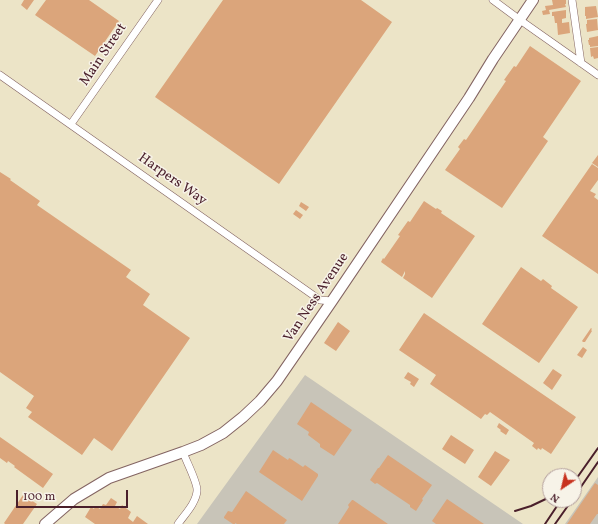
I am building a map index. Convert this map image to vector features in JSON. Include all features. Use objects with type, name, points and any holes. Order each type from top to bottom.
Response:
[{"type":"main road","name":"Van Ness Avenue","points":[[45,524],[74,499],[109,478],[182,452],[223,432],[243,417],[260,401],[277,381],[332,302],[533,0]]},
{"type":"street","name":"Main Street","points":[[71,124],[158,0]]},
{"type":"street","points":[[493,0],[598,75]]},
{"type":"street","points":[[572,0],[581,63]]},
{"type":"street","name":"Harpers Way","points":[[0,74],[320,300],[332,302]]},
{"type":"street","points":[[178,524],[194,501],[197,490],[182,452]]},
{"type":"shaded area","points":[[305,375],[523,524],[197,524]]},
{"type":"shaded area","points":[[598,477],[598,524],[565,524],[576,508],[582,508],[582,500]]},
{"type":"building","points":[[24,0],[34,0],[27,10],[21,5]]},
{"type":"building","points":[[46,0],[89,0],[119,21],[95,56],[35,15]]},
{"type":"building","points":[[223,0],[361,0],[392,22],[279,184],[155,97]]},
{"type":"building","points":[[552,0],[566,0],[566,7],[549,10],[550,14],[543,15],[542,11],[546,10],[545,6],[553,5]]},
{"type":"building","points":[[596,6],[598,17],[586,19],[585,7]]},
{"type":"building","points":[[566,10],[566,18],[562,19],[562,23],[569,22],[570,33],[558,35],[557,23],[555,23],[552,12]]},
{"type":"building","points":[[597,19],[598,30],[587,32],[587,20]]},
{"type":"building","points":[[598,36],[598,46],[590,47],[588,40],[589,38]]},
{"type":"building","points":[[530,46],[581,81],[543,137],[548,141],[502,208],[445,170],[460,149],[458,147],[464,139],[466,140],[506,81],[504,80],[514,66],[516,67]]},
{"type":"building","points":[[598,47],[598,58],[594,59],[593,56],[591,57],[590,48]]},
{"type":"building","points":[[598,155],[598,167],[592,163]]},
{"type":"building","points":[[592,164],[598,168],[598,180],[590,191],[596,194],[594,197],[598,200],[598,274],[542,236]]},
{"type":"building","points":[[0,172],[40,201],[37,205],[131,270],[126,277],[150,294],[143,305],[190,338],[112,451],[94,438],[82,455],[28,417],[32,412],[26,408],[34,396],[0,372]]},
{"type":"building","points":[[424,201],[442,211],[441,213],[475,236],[432,298],[403,278],[405,271],[402,277],[381,262],[400,236],[398,235],[408,221],[410,222]]},
{"type":"building","points":[[301,202],[309,207],[306,211],[299,206]]},
{"type":"building","points":[[296,210],[303,215],[300,219],[293,214]]},
{"type":"building","points":[[521,267],[541,281],[543,279],[552,286],[551,288],[578,307],[539,363],[482,324]]},
{"type":"building","points":[[424,313],[576,417],[551,454],[542,448],[541,450],[538,448],[537,450],[532,446],[534,443],[490,412],[487,415],[485,414],[481,419],[430,384],[436,375],[399,350]]},
{"type":"building","points":[[338,322],[350,331],[336,351],[324,343]]},
{"type":"building","points":[[591,328],[592,331],[585,342],[583,342],[582,341]]},
{"type":"building","points":[[583,347],[587,350],[582,358],[577,355]]},
{"type":"building","points":[[553,369],[562,375],[552,390],[543,383]]},
{"type":"building","points":[[408,372],[419,379],[414,387],[410,384],[411,382],[404,378]]},
{"type":"building","points":[[311,402],[352,430],[334,456],[320,447],[320,444],[308,435],[309,432],[297,424]]},
{"type":"building","points":[[499,423],[509,430],[506,435],[497,427]]},
{"type":"building","points":[[451,435],[474,450],[465,464],[442,449]]},
{"type":"building","points":[[0,437],[53,474],[43,488],[8,461],[7,463],[0,458]]},
{"type":"building","points":[[273,450],[288,460],[289,458],[303,467],[305,465],[318,474],[302,501],[259,472]]},
{"type":"building","points":[[495,451],[510,460],[491,486],[478,477]]},
{"type":"building","points":[[388,455],[432,485],[416,511],[410,507],[410,505],[370,480]]},
{"type":"building","points":[[595,483],[598,485],[598,514],[590,524],[567,524],[578,508],[582,508],[582,502]]},
{"type":"building","points":[[246,491],[287,520],[284,524],[233,524],[224,518],[228,511],[232,512]]},
{"type":"building","points":[[23,495],[37,504],[23,524],[5,524],[4,523]]},
{"type":"building","points":[[111,498],[117,502],[115,506],[120,509],[122,505],[131,512],[128,518],[133,522],[137,516],[148,524],[95,524],[85,517],[91,507],[94,509],[95,506],[100,509],[103,504],[106,505]]},
{"type":"building","points":[[447,499],[484,524],[436,524],[432,521]]},
{"type":"building","points":[[353,500],[388,524],[338,524]]},
{"type":"railway","points":[[582,471],[598,448]]},
{"type":"railway","points":[[582,485],[598,462]]},
{"type":"railway","points":[[515,511],[542,501]]},
{"type":"railway","points":[[545,524],[556,508]]},
{"type":"railway","points":[[555,524],[566,508]]}]
